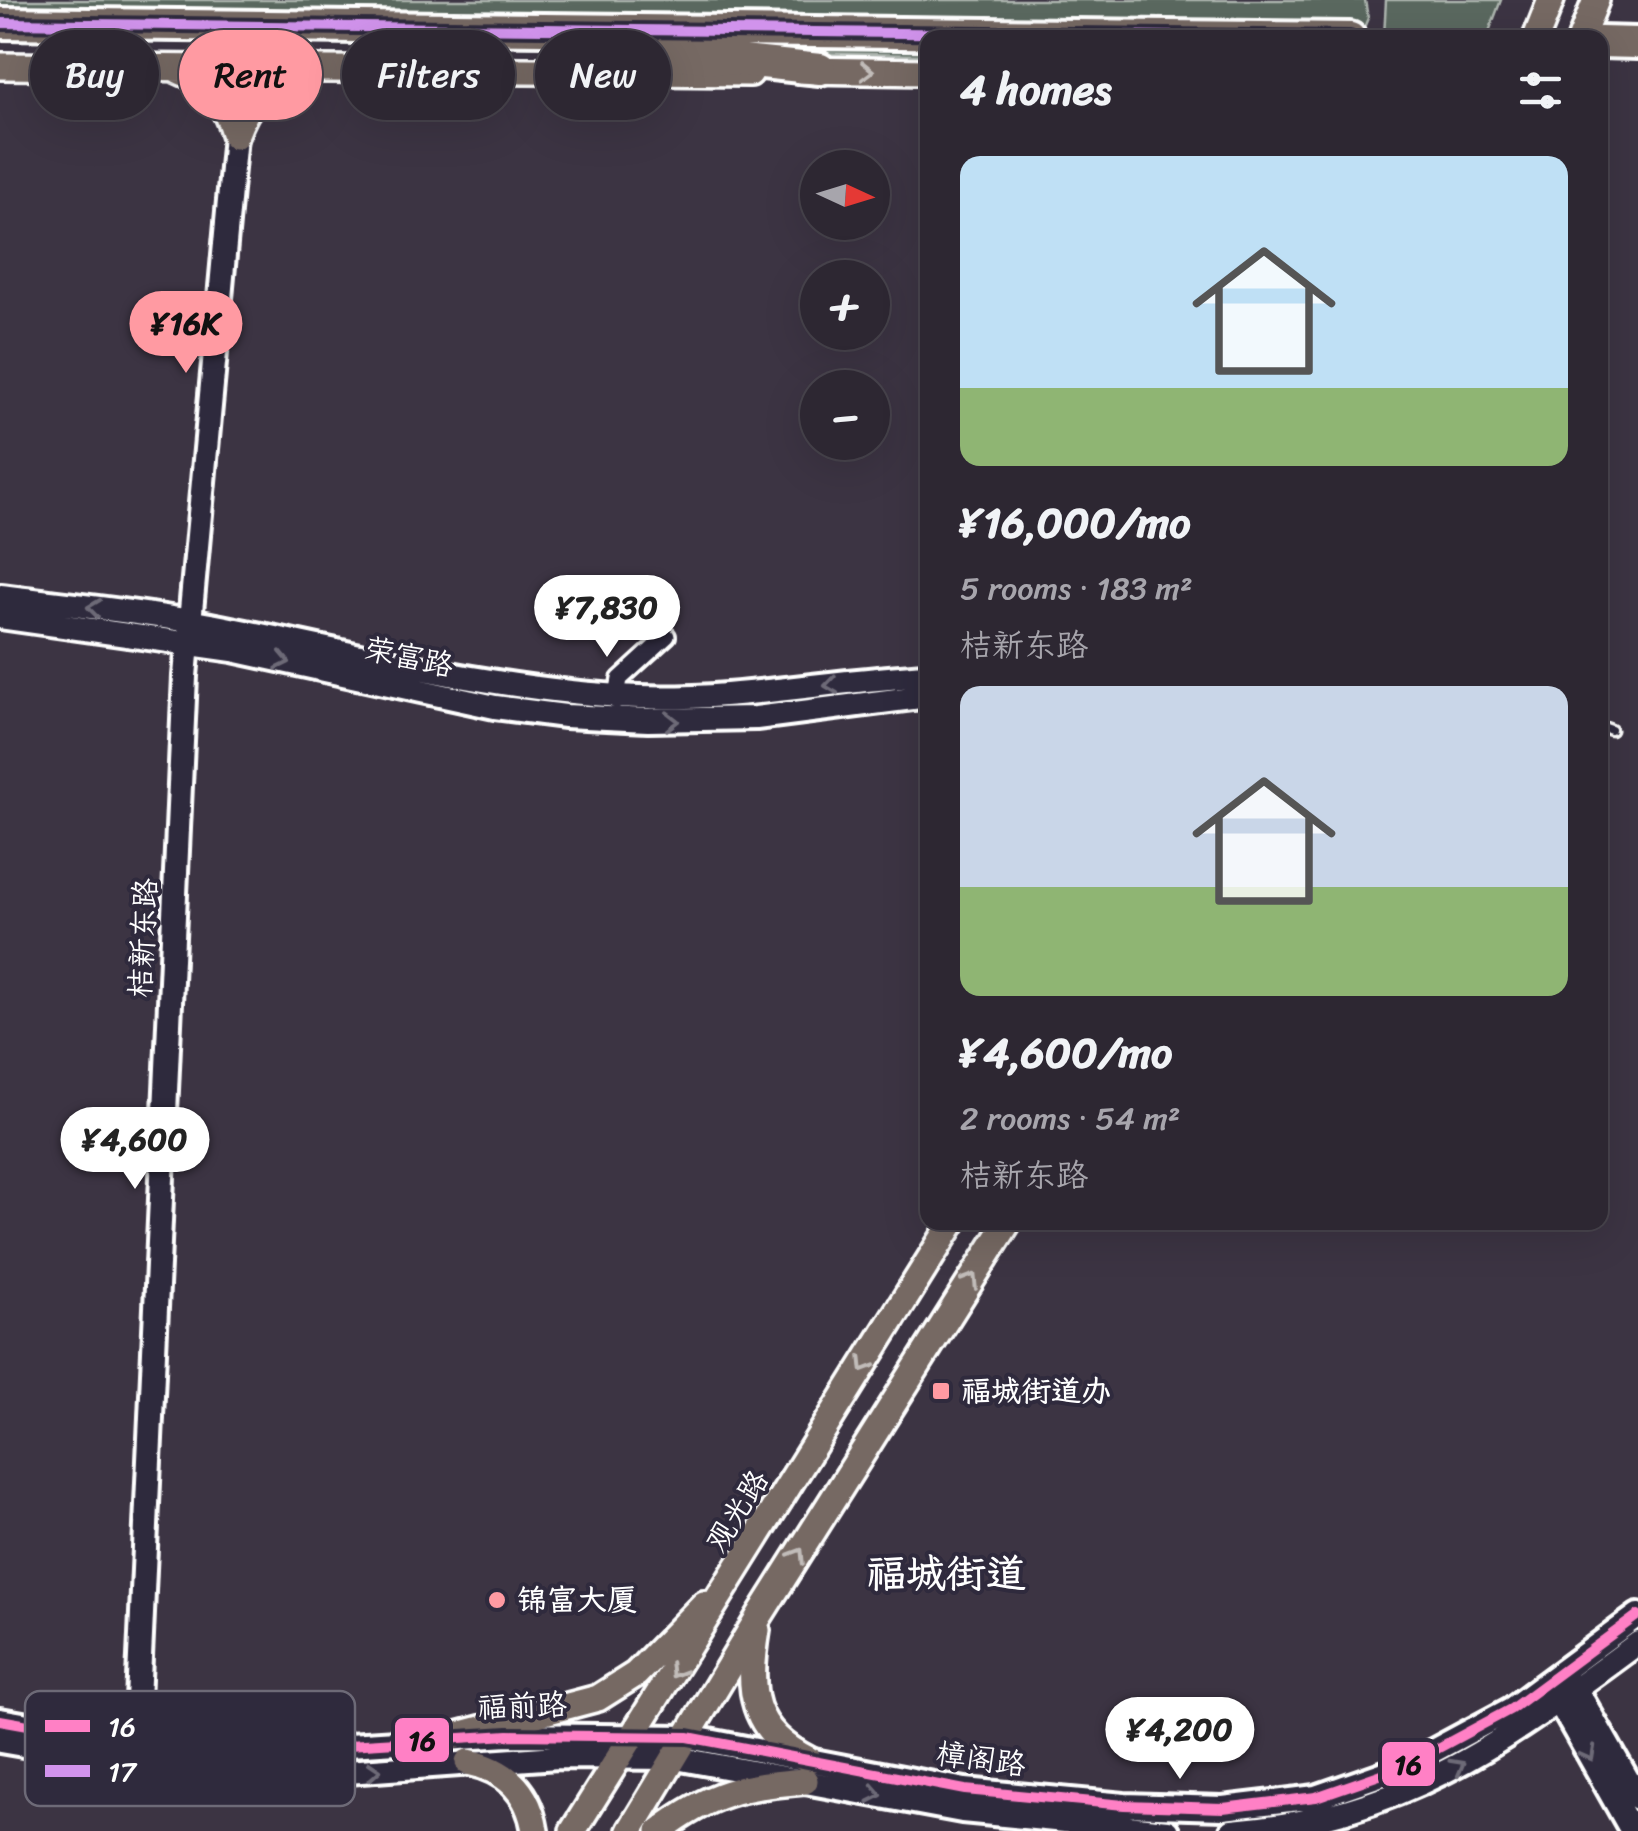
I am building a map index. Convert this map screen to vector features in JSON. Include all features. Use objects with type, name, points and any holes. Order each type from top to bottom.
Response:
[{"type":"highway","points":[[0,23],[920,31]]},
{"type":"highway","points":[[430,29],[820,70]]},
{"type":"highway","points":[[1608,42],[1638,43]]},
{"type":"main road","points":[[1539,30],[1551,0]]},
{"type":"main road","points":[[1584,30],[1596,0]]},
{"type":"main road","points":[[0,66],[179,68]]},
{"type":"main road","points":[[174,68],[210,89],[230,117],[235,136]]},
{"type":"main road","points":[[322,72],[920,72]]},
{"type":"main road","points":[[235,136],[243,120]]},
{"type":"main road","name":"观光路","points":[[573,1831],[948,1230]]},
{"type":"main road","points":[[630,1831],[760,1615],[1003,1230]]},
{"type":"main road","points":[[439,1740],[577,1706],[618,1688],[653,1659],[745,1560]]},
{"type":"main road","points":[[660,1831],[697,1803],[807,1770],[768,1730],[756,1707],[751,1683],[760,1615]]},
{"type":"main road","points":[[468,1762],[504,1774],[518,1788],[527,1799],[536,1831]]},
{"type":"street","name":"桔新东路","points":[[138,1691],[188,632],[235,136]]},
{"type":"street","name":"荣富路","points":[[0,596],[616,707],[756,718],[920,697]]},
{"type":"street","name":"荣富路","points":[[0,618],[188,632]]},
{"type":"street","points":[[616,707],[620,679],[668,636]]},
{"type":"street","name":"荣富路","points":[[616,707],[920,676]]},
{"type":"street","name":"樟阁路","points":[[1232,1831],[1321,1821],[1418,1787],[1507,1738],[1638,1615]]},
{"type":"street","name":"樟阁路","points":[[682,1748],[807,1770],[1059,1800],[1177,1808],[1269,1804],[1316,1796],[1405,1766],[1511,1709],[1564,1688],[1638,1643]]},
{"type":"street","points":[[1564,1688],[1638,1798]]},
{"type":"street","points":[[1564,1688],[1632,1831]]},
{"type":"street","name":"福前路","points":[[0,1720],[25,1724]]},
{"type":"street","name":"福前路","points":[[355,1747],[439,1740],[636,1735],[682,1748]]},
{"type":"street","name":"福前路","points":[[0,1741],[25,1745]]},
{"type":"street","name":"福前路","points":[[355,1771],[558,1757],[620,1760],[682,1748]]},
{"type":"street","name":"樟阁路","points":[[807,1770],[962,1811],[1167,1831]]},
{"type":"green space","points":[[0,0],[1365,0],[1368,18],[1363,30],[920,30],[920,55],[789,53],[671,41],[671,30],[568,30],[385,11],[0,6]]},
{"type":"green space","points":[[1386,0],[1501,0],[1490,30],[1384,30]]},
{"type":"transit line","name":"17","points":[[0,23],[920,33]]},
{"type":"transit line","name":"16","points":[[355,1745],[508,1735],[688,1737],[965,1790],[1124,1805],[1223,1808],[1316,1797],[1405,1766],[1511,1709],[1638,1615]]},
{"type":"transit line","name":"16","points":[[0,1720],[25,1724]]},
{"type":"place","name":"福城街道办","points":[[941,1391]]},
{"type":"place","name":"锦富大厦","points":[[497,1600]]},
{"type":"district","name":"福城街道","points":[[946,1573]]}]
